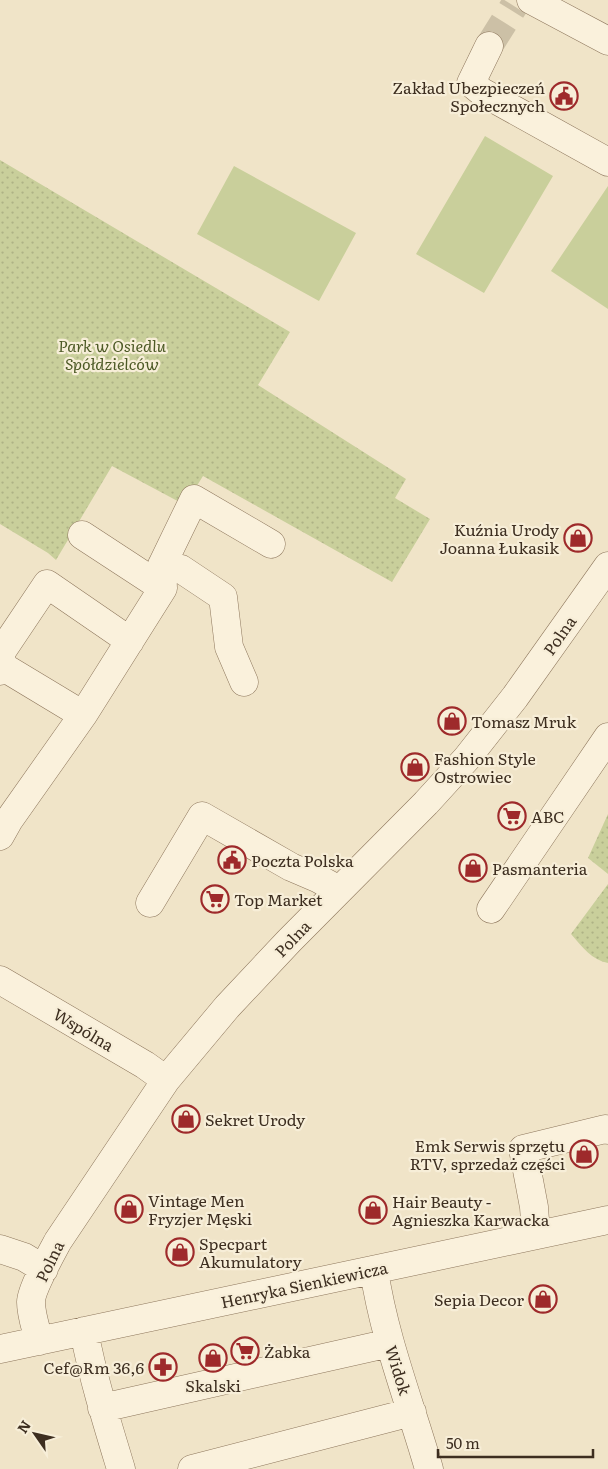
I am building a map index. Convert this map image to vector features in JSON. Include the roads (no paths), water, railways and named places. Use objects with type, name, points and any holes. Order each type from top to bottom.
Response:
[{"type":"street","points":[[522,2],[608,41]]},
{"type":"street","points":[[489,46],[471,83],[482,92],[608,162]]},
{"type":"street","points":[[3,824],[83,715],[130,641],[163,577],[194,499],[271,544]]},
{"type":"street","points":[[82,535],[163,577]]},
{"type":"street","name":"Polna","points":[[39,1341],[31,1300],[44,1268],[58,1241],[166,1080],[227,1007],[289,940],[426,803],[468,758],[515,697],[608,566]]},
{"type":"street","points":[[163,577],[181,569],[223,597],[229,647],[244,682]]},
{"type":"street","points":[[83,715],[1,667],[0,654],[47,584],[130,641]]},
{"type":"street","points":[[491,909],[608,737]]},
{"type":"street","points":[[150,903],[202,816],[292,867],[339,890]]},
{"type":"street","name":"Wspólna","points":[[0,980],[145,1065],[166,1080]]},
{"type":"street","points":[[536,1235],[534,1207],[523,1149],[605,1129],[608,1130]]},
{"type":"street","name":"Henryka Sienkiewicza","points":[[0,1349],[608,1220]]},
{"type":"street","points":[[0,1249],[24,1257],[44,1268]]},
{"type":"street","name":"Widok","points":[[374,1270],[379,1300],[390,1343],[429,1469]]},
{"type":"street","points":[[84,1331],[102,1408],[121,1469]]},
{"type":"street","points":[[102,1408],[390,1343]]},
{"type":"street","points":[[192,1469],[412,1412]]},
{"type":"tunnel","points":[[489,46],[514,6]]},
{"type":"place","name":"Zakład Ubezpieczeń Społecznych","points":[[564,96]]},
{"type":"place","name":"Kuźnia Urody Joanna Łukasik","points":[[578,538]]},
{"type":"place","name":"Tomasz Mruk","points":[[452,721]]},
{"type":"place","name":"Fashion Style Ostrowiec","points":[[415,767]]},
{"type":"place","name":"ABC","points":[[512,816]]},
{"type":"place","name":"Poczta Polska","points":[[232,860]]},
{"type":"place","name":"Pasmanteria","points":[[473,868]]},
{"type":"place","name":"Top Market","points":[[215,899]]},
{"type":"place","name":"Sekret Urody","points":[[186,1119]]},
{"type":"place","name":"Emk Serwis sprzętu RTV, sprzedaż części","points":[[584,1154]]},
{"type":"place","name":"Vintage Men Fryzjer Męski","points":[[129,1209]]},
{"type":"place","name":"Hair Beauty - Agnieszka Karwacka","points":[[373,1210]]},
{"type":"place","name":"Specpart Akumulatory","points":[[180,1252]]},
{"type":"place","name":"Sepia Decor","points":[[543,1299]]},
{"type":"place","name":"Żabka","points":[[245,1351]]},
{"type":"place","name":"Skalski","points":[[213,1358]]},
{"type":"place","name":"Cef@Rm 36,6","points":[[163,1367]]},
{"type":"park label","name":"Park w Osiedlu Spółdzielców","points":[[112,354]]}]
